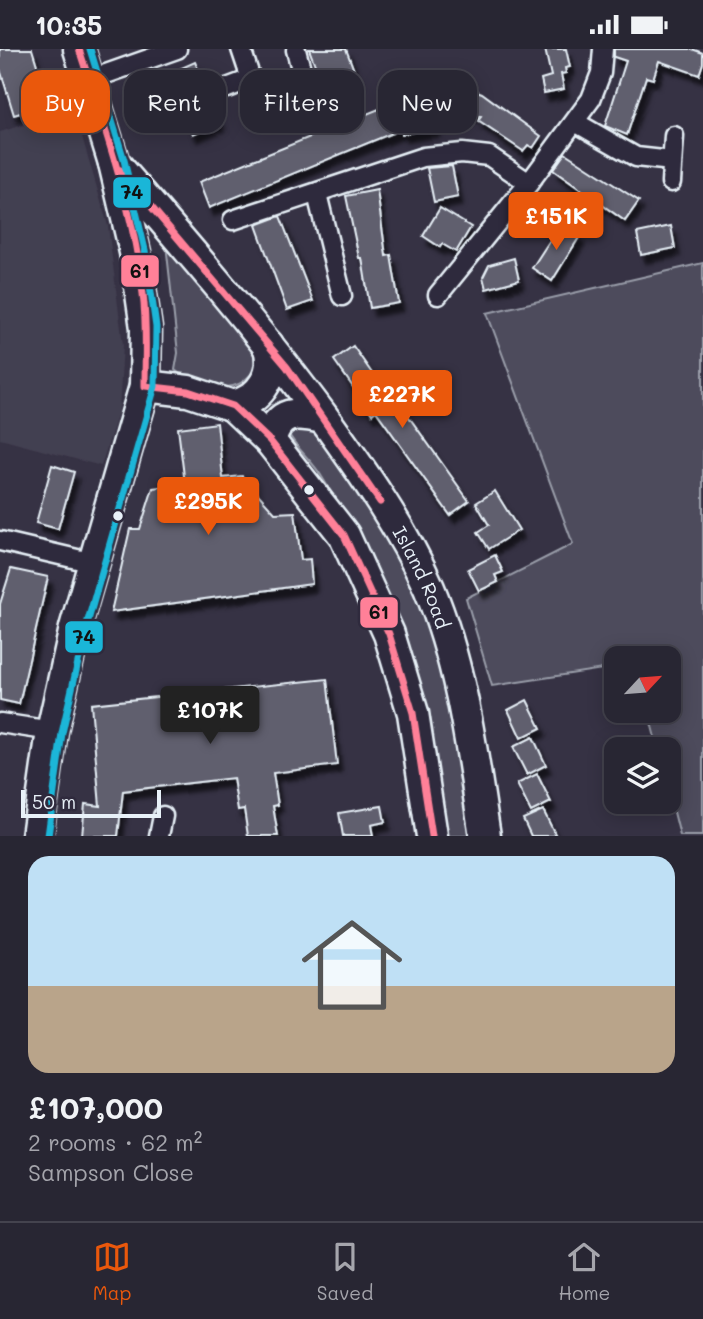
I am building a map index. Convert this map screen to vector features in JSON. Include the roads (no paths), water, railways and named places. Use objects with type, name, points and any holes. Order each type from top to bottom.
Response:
[{"type":"main road","points":[[79,49],[86,70]]},
{"type":"main road","points":[[37,836],[52,731],[75,628],[145,386],[145,313],[135,252],[105,133]]},
{"type":"main road","name":"Island Road","points":[[114,163],[268,345],[323,418],[404,538],[429,588],[449,645],[463,698],[485,836]]},
{"type":"main road","points":[[233,406],[251,399],[270,374],[273,362],[268,345]]},
{"type":"main road","points":[[145,386],[188,391],[233,406],[270,441],[344,535],[370,587],[413,713],[432,836]]},
{"type":"main road","points":[[270,441],[274,426],[283,417],[307,414],[323,418]]},
{"type":"street","points":[[110,73],[177,49]]},
{"type":"street","points":[[241,49],[248,70]]},
{"type":"street","points":[[438,295],[529,183],[591,99],[601,73],[603,49]]},
{"type":"street","points":[[296,50],[301,70]]},
{"type":"street","points":[[227,88],[240,83]]},
{"type":"street","points":[[575,122],[636,156],[672,161]]},
{"type":"street","points":[[671,182],[674,136]]},
{"type":"street","points":[[233,220],[423,157],[462,153],[489,156],[529,183]]},
{"type":"street","points":[[317,194],[342,296]]},
{"type":"street","points":[[0,541],[94,563]]},
{"type":"street","points":[[0,723],[52,731]]},
{"type":"street","points":[[159,836],[163,815]]}]
